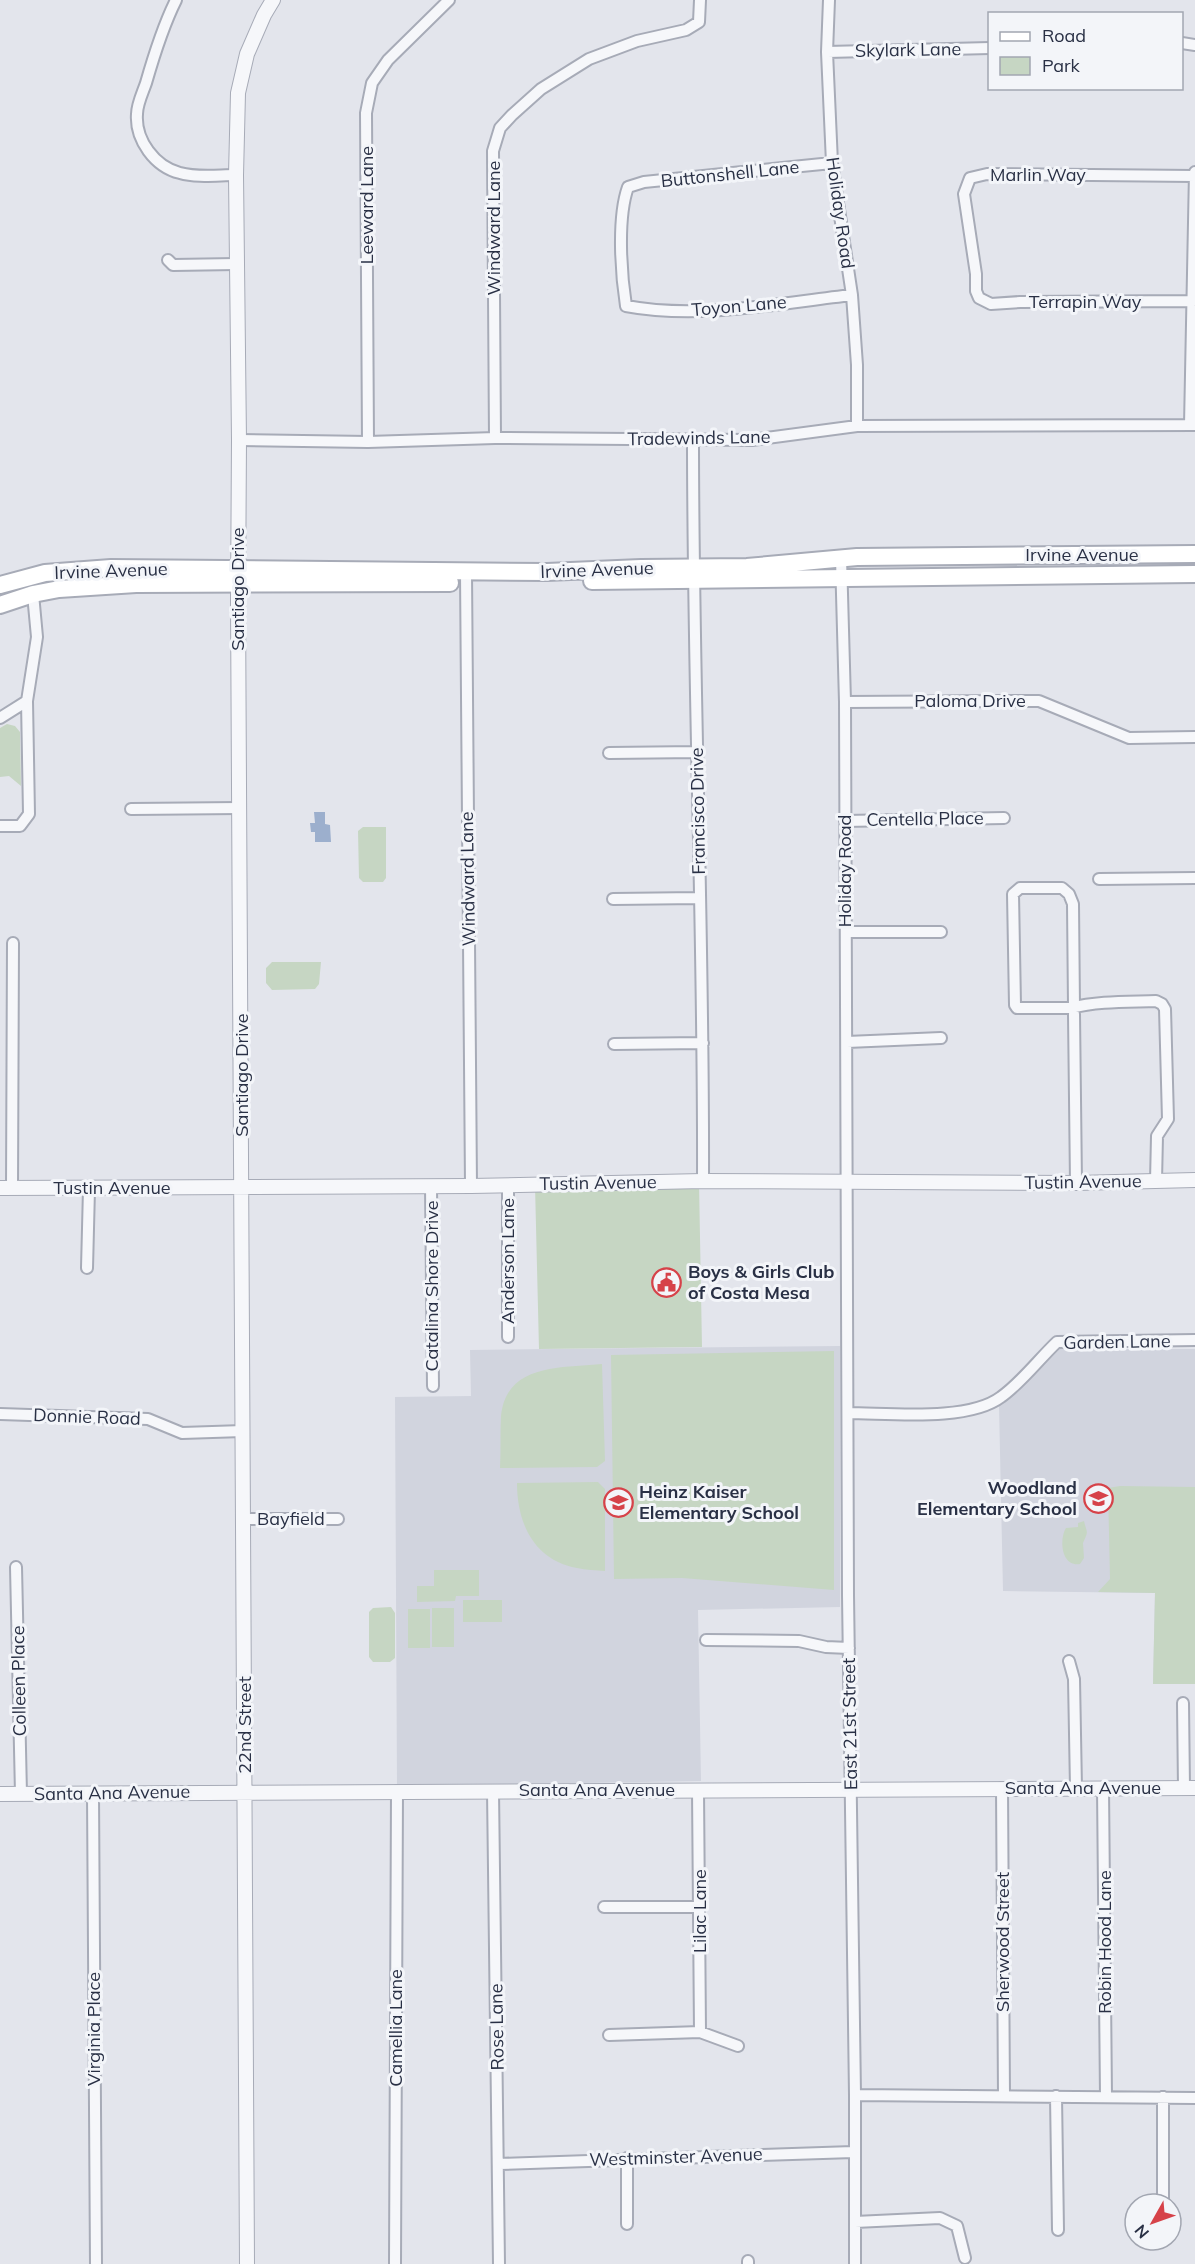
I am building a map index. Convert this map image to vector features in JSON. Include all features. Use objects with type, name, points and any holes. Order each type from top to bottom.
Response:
[{"type":"main road","name":"Irvine Avenue","points":[[693,574],[841,558],[1195,554]]},
{"type":"main road","name":"Irvine Avenue","points":[[0,585],[45,573],[111,568],[238,577],[466,578],[693,574],[841,579],[1195,574]]},
{"type":"main road","points":[[33,594],[42,583],[49,580],[94,577],[111,568]]},
{"type":"main road","name":"Irvine Avenue","points":[[0,605],[33,594],[59,589],[238,577]]},
{"type":"street","points":[[177,0],[155,53],[140,100],[137,112],[138,130],[151,155],[169,169],[181,174],[236,175]]},
{"type":"street","name":"Santiago Drive","points":[[242,1186],[236,175],[238,93],[247,54],[273,0]]},
{"type":"street","name":"Leeward Lane","points":[[368,442],[366,113],[372,83],[388,60],[449,0]]},
{"type":"street","name":"Windward Lane","points":[[495,438],[493,151],[500,128],[541,89],[589,59],[637,41],[686,30],[699,22],[700,0]]},
{"type":"street","name":"Holiday Road","points":[[829,0],[827,52],[832,163],[852,295],[857,364],[857,426]]},
{"type":"street","name":"Skylark Lane","points":[[827,52],[988,48]]},
{"type":"street","name":"Buttonshell Lane","points":[[626,306],[623,285],[622,203],[628,187],[644,182],[832,163]]},
{"type":"street","name":"Marlin Way","points":[[979,298],[975,291],[976,267],[964,194],[970,178],[987,174],[1195,174]]},
{"type":"street","points":[[1192,425],[1195,174]]},
{"type":"street","points":[[168,260],[173,265],[237,264]]},
{"type":"street","name":"Toyon Lane","points":[[626,306],[647,310],[715,310],[852,295]]},
{"type":"street","name":"Terrapin Way","points":[[979,298],[991,304],[1192,301]]},
{"type":"street","name":"Tradewinds Lane","points":[[239,440],[368,442],[495,438],[752,440],[857,426],[1192,425]]},
{"type":"street","name":"Francisco Drive","points":[[693,440],[693,574],[704,1043],[703,1181]]},
{"type":"street","name":"Holiday Road","points":[[841,558],[845,702],[848,1183]]},
{"type":"street","name":"Windward Lane","points":[[466,578],[471,1186]]},
{"type":"street","points":[[0,826],[20,826],[29,814],[27,701],[37,637],[33,594]]},
{"type":"street","points":[[0,718],[27,701]]},
{"type":"street","name":"Paloma Drive","points":[[845,702],[1039,701],[1129,738],[1195,737]]},
{"type":"street","points":[[609,753],[697,752]]},
{"type":"street","points":[[131,808],[240,808]]},
{"type":"street","name":"Centella Place","points":[[845,821],[1004,818]]},
{"type":"street","points":[[1099,879],[1195,878]]},
{"type":"street","points":[[1076,1183],[1074,1011],[1073,904],[1069,894],[1062,888],[1020,888],[1013,894],[1015,1005],[1020,1009],[1074,1011],[1089,1003],[1156,1002],[1162,1004],[1165,1009],[1168,1119],[1157,1136],[1156,1181]]},
{"type":"street","points":[[613,899],[699,898]]},
{"type":"street","points":[[846,932],[941,932]]},
{"type":"street","points":[[6,1188],[13,943]]},
{"type":"street","points":[[847,1042],[941,1038]]},
{"type":"street","points":[[614,1044],[704,1043]]},
{"type":"street","name":"Tustin Avenue","points":[[6,1188],[471,1186],[703,1181],[1076,1183],[1195,1180]]},
{"type":"street","name":"East 21st Street","points":[[848,1183],[849,1648],[855,2264]]},
{"type":"street","name":"Catalina Shore Drive","points":[[431,1185],[433,1386]]},
{"type":"street","name":"Anderson Lane","points":[[508,1185],[508,1336]]},
{"type":"street","name":"22nd Street","points":[[242,1186],[247,2264]]},
{"type":"street","points":[[87,1268],[89,1188]]},
{"type":"street","name":"Garden Lane","points":[[848,1413],[941,1414],[974,1409],[1000,1398],[1057,1342],[1195,1340]]},
{"type":"street","name":"Donnie Road","points":[[0,1414],[148,1419],[182,1433],[243,1431]]},
{"type":"street","name":"Bayfield","points":[[244,1519],[338,1519]]},
{"type":"street","name":"Colleen Place","points":[[16,1567],[21,1794]]},
{"type":"street","points":[[706,1640],[800,1641],[826,1647],[849,1648]]},
{"type":"street","points":[[1069,1661],[1074,1679],[1076,1788]]},
{"type":"street","points":[[1183,1703],[1190,1788]]},
{"type":"street","name":"Sherwood Street","points":[[1002,1788],[1004,2096]]},
{"type":"street","name":"Robin Hood Lane","points":[[1104,1788],[1106,2097]]},
{"type":"street","name":"Santa Ana Avenue","points":[[0,1794],[1190,1788]]},
{"type":"street","name":"Lilac Lane","points":[[698,1790],[700,2032]]},
{"type":"street","name":"Camellia Lane","points":[[395,2264],[397,1791]]},
{"type":"street","name":"Rose Lane","points":[[493,1791],[499,2264]]},
{"type":"street","name":"Virginia Place","points":[[93,1794],[96,2264]]},
{"type":"street","points":[[604,1907],[700,1906]]},
{"type":"street","points":[[609,2035],[700,2032],[738,2046]]},
{"type":"street","points":[[855,2095],[1195,2098]]},
{"type":"street","points":[[1056,2096],[1058,2230]]},
{"type":"street","points":[[1163,2097],[1163,2192]]},
{"type":"street","name":"Westminster Avenue","points":[[499,2164],[853,2152]]},
{"type":"street","points":[[627,2158],[627,2224]]},
{"type":"street","points":[[855,2222],[940,2218],[957,2226],[965,2258]]},
{"type":"shaded area","name":"Heinz Kaiser Elementary School","points":[[840,1346],[840,1607],[698,1610],[701,1781],[397,1786],[395,1397],[471,1396],[470,1350]]},
{"type":"shaded area","name":"Woodland Elementary School","points":[[1059,1349],[1195,1349],[1195,1683],[1153,1684],[1155,1593],[1003,1591],[999,1405],[1049,1355]]},
{"type":"green space","points":[[7,724],[15,726],[20,732],[21,786],[9,776],[0,777],[0,728]]},
{"type":"green space","points":[[363,827],[386,827],[386,878],[383,882],[363,882],[359,878],[358,831]]},
{"type":"green space","points":[[272,962],[321,962],[319,984],[315,989],[272,990],[266,983],[266,968]]},
{"type":"green space","points":[[699,1182],[702,1347],[539,1349],[535,1185]]},
{"type":"green space","points":[[834,1351],[834,1590],[682,1578],[614,1579],[611,1355]]},
{"type":"green space","points":[[602,1364],[605,1461],[597,1467],[500,1468],[501,1416],[505,1399],[513,1386],[525,1377],[554,1368]]},
{"type":"green space","points":[[598,1482],[605,1489],[605,1571],[577,1568],[549,1557],[530,1537],[524,1525],[520,1512],[517,1483]]},
{"type":"green space","points":[[1120,1486],[1195,1487],[1195,1684],[1153,1684],[1155,1593],[1098,1592],[1110,1579],[1108,1488]]},
{"type":"green space","points":[[1084,1521],[1087,1532],[1083,1543],[1084,1558],[1080,1564],[1074,1564],[1065,1557],[1063,1551],[1064,1533],[1066,1528],[1078,1527],[1078,1523]]},
{"type":"green space","points":[[434,1570],[479,1570],[479,1596],[456,1596],[455,1601],[417,1602],[417,1586],[434,1586]]},
{"type":"green space","points":[[463,1600],[502,1600],[502,1622],[463,1622]]},
{"type":"green space","points":[[391,1607],[395,1613],[395,1658],[390,1662],[373,1662],[369,1657],[369,1612],[373,1608]]},
{"type":"green space","points":[[432,1608],[454,1608],[454,1647],[432,1647]]},
{"type":"green space","points":[[408,1609],[430,1609],[430,1648],[408,1648]]},
{"type":"water","points":[[314,812],[325,812],[325,824],[330,825],[331,842],[315,842],[315,832],[311,832],[310,823],[315,823]]},
{"type":"place","name":"Boys & Girls Club of Costa Mesa","points":[[667,1282]]},
{"type":"place","name":"Woodland Elementary School","points":[[1098,1498]]},
{"type":"place","name":"Heinz Kaiser Elementary School","points":[[618,1502]]}]
